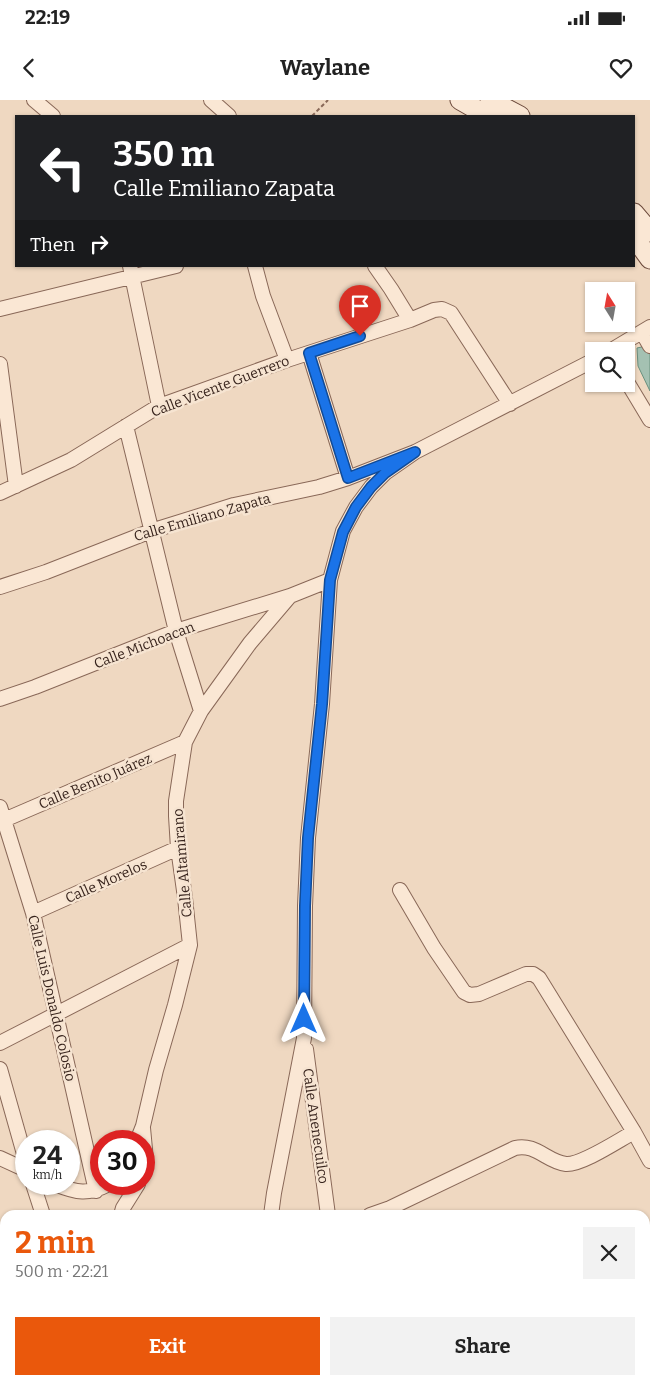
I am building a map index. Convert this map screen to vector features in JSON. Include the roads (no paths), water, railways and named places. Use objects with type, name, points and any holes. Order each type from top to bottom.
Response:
[{"type":"main road","points":[[460,100],[486,115]]},
{"type":"main road","points":[[490,100],[518,115]]},
{"type":"main road","points":[[635,214],[650,232]]},
{"type":"main road","points":[[635,238],[650,259]]},
{"type":"street","points":[[34,100],[52,115]]},
{"type":"street","points":[[211,100],[228,115]]},
{"type":"street","points":[[0,309],[131,271],[167,267]]},
{"type":"street","points":[[255,267],[263,296],[287,360]]},
{"type":"street","points":[[376,267],[410,320]]},
{"type":"street","points":[[131,271],[159,406]]},
{"type":"street","name":"Calle Vicente Guerrero","points":[[0,493],[71,460],[159,406],[287,360],[410,320],[434,310],[442,309],[451,313],[510,404]]},
{"type":"street","points":[[625,342],[646,330],[650,346]]},
{"type":"street","points":[[309,353],[348,478]]},
{"type":"street","points":[[0,364],[3,415],[16,486]]},
{"type":"street","name":"Calle Emiliano Zapata","points":[[0,587],[46,572],[151,530],[234,504],[319,487],[348,478],[415,452],[585,365]]},
{"type":"street","points":[[633,392],[650,420]]},
{"type":"street","points":[[126,426],[176,631],[201,710]]},
{"type":"street","points":[[272,1210],[304,1038],[305,906],[308,838],[322,704],[330,580],[343,532],[356,507],[371,487],[385,473],[415,452]]},
{"type":"street","name":"Calle Altamirano","points":[[141,1130],[190,945],[176,816],[176,801],[185,742],[201,710],[250,643],[290,596],[330,580]]},
{"type":"street","name":"Calle Michoacan","points":[[0,699],[176,631],[290,596]]},
{"type":"street","name":"Calle Benito Juárez","points":[[2,813],[185,742]]},
{"type":"street","name":"Calle Luis Donaldo Colosio","points":[[2,813],[33,913],[90,1164]]},
{"type":"street","name":"Calle Morelos","points":[[33,913],[178,848]]},
{"type":"street","points":[[400,890],[434,948],[464,992],[470,995],[479,994],[526,974],[533,974],[538,978],[650,1161]]},
{"type":"street","points":[[0,1043],[190,945]]},
{"type":"street","name":"Calle Anenecuilco","points":[[304,1038],[327,1210]]},
{"type":"street","points":[[0,1070],[17,1130]]},
{"type":"street","points":[[143,1126],[143,1130]]},
{"type":"street","points":[[395,1210],[515,1148],[526,1147],[559,1162],[574,1164],[634,1132]]},
{"type":"street","points":[[0,1158],[15,1165]]},
{"type":"street","points":[[37,1195],[41,1210]]},
{"type":"street","points":[[123,1210],[132,1195]]}]
